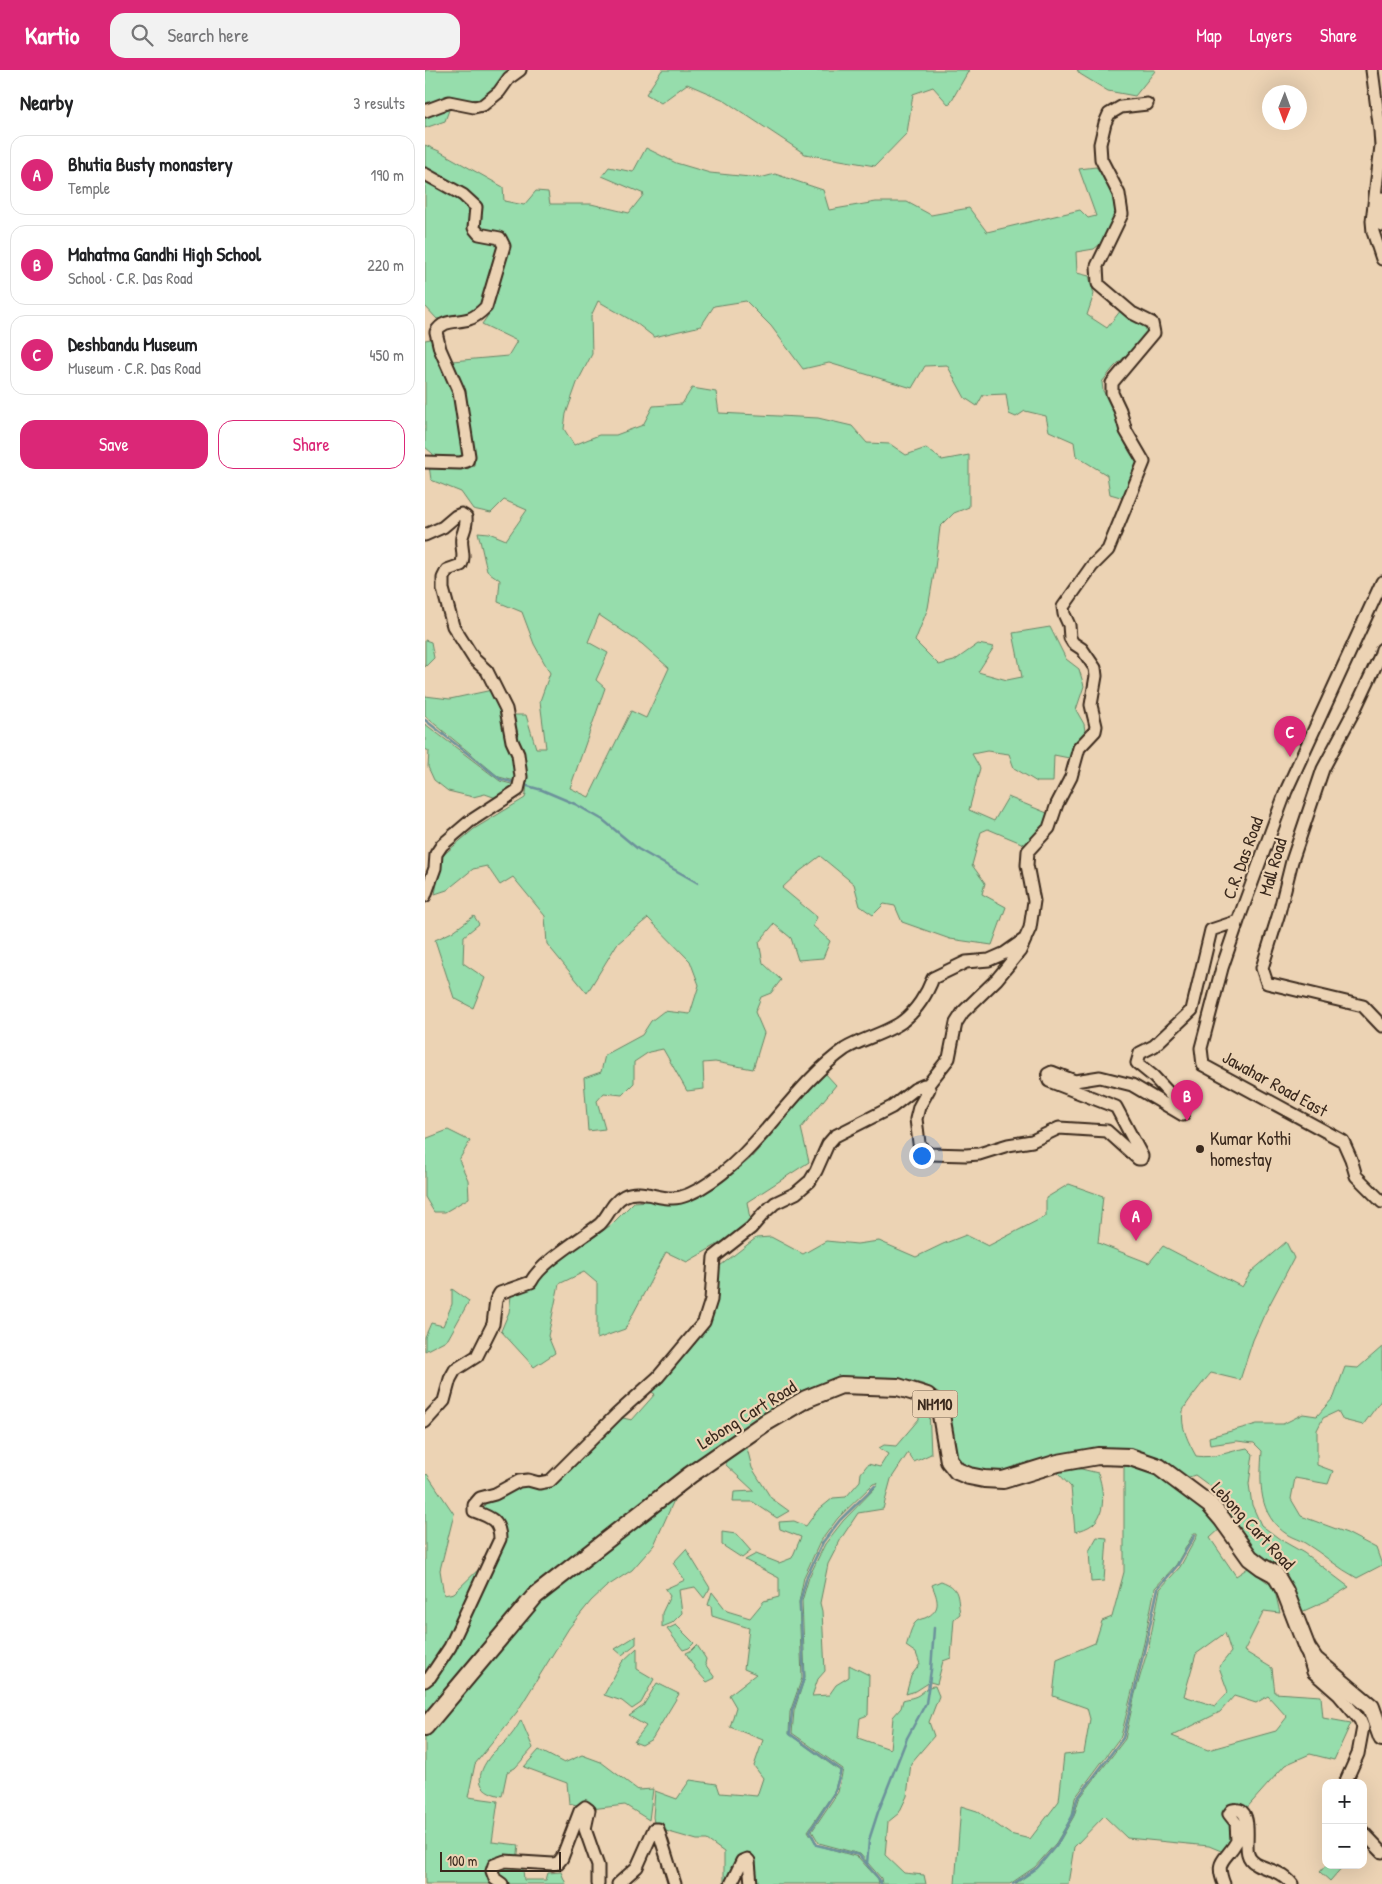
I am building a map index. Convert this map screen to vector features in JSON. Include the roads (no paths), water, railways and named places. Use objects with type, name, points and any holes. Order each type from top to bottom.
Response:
[{"type":"highway","name":"Lebong Cart Road","points":[[425,1727],[535,1596],[690,1475],[765,1423],[806,1399],[841,1385],[898,1387],[927,1396],[940,1409],[949,1461],[957,1471],[976,1478],[1003,1480],[1058,1463],[1098,1456],[1130,1457],[1159,1467],[1210,1505],[1250,1558],[1262,1568],[1275,1574],[1285,1591],[1307,1648],[1315,1660],[1371,1707],[1382,1738]]},
{"type":"street","points":[[425,111],[449,102],[474,107],[483,105],[499,92],[509,78],[521,70]]},
{"type":"street","points":[[1372,70],[1381,131],[1381,146],[1372,221],[1373,232],[1382,259]]},
{"type":"street","points":[[425,1681],[430,1677],[450,1647],[500,1539],[500,1528],[494,1521],[474,1511],[474,1505],[481,1498],[495,1494],[519,1482],[528,1480],[539,1483],[550,1481],[617,1414],[658,1377],[704,1322],[711,1300],[714,1257],[751,1228],[775,1203],[796,1193],[810,1181],[828,1144],[835,1136],[892,1107],[919,1086],[927,1086],[949,1058],[956,1022],[963,1012],[1002,974],[1020,951],[1030,928],[1034,901],[1027,865],[1028,851],[1049,828],[1057,804],[1071,777],[1079,748],[1095,731],[1096,726],[1091,705],[1096,676],[1095,668],[1082,649],[1073,643],[1063,607],[1092,566],[1107,550],[1144,462],[1126,430],[1112,393],[1112,383],[1154,334],[1152,322],[1132,313],[1098,284],[1097,266],[1122,214],[1119,194],[1101,159],[1100,144],[1105,123],[1109,114],[1121,107],[1147,104]]},
{"type":"street","points":[[425,174],[463,195],[476,207],[474,228],[479,234],[500,238],[504,246],[486,307],[480,314],[470,319],[446,322],[439,326],[436,332],[440,349],[459,392],[469,456],[467,461],[460,463],[425,462]]},
{"type":"street","points":[[1382,198],[1382,225]]},
{"type":"street","points":[[425,535],[443,527],[456,516],[461,514],[466,517],[466,526],[462,539],[463,561],[461,565],[447,570],[443,578],[443,588],[453,626],[474,659],[487,671],[506,709],[512,741],[518,754],[521,777],[518,790],[469,822],[443,845],[436,854],[435,868],[425,896]]},
{"type":"street","name":"C.R. Das Road","points":[[927,1086],[929,1089],[919,1107],[916,1119],[919,1143],[923,1150],[930,1154],[966,1156],[979,1154],[1008,1145],[1032,1141],[1059,1128],[1107,1131],[1138,1159],[1141,1159],[1142,1156],[1116,1106],[1049,1081],[1048,1074],[1052,1072],[1075,1081],[1100,1077],[1132,1085],[1183,1115],[1183,1108],[1153,1076],[1137,1063],[1140,1053],[1154,1046],[1192,1010],[1211,930],[1238,921],[1286,791],[1382,582]]},
{"type":"street","name":"Mall Road","points":[[1382,649],[1357,707],[1323,769],[1291,861],[1279,913],[1262,968],[1267,982],[1363,1006],[1382,1026]]},
{"type":"street","name":"Jawahar Road East","points":[[1238,921],[1201,1048],[1203,1065],[1343,1141],[1356,1176],[1382,1202]]},
{"type":"street","points":[[425,1422],[444,1401],[450,1379],[455,1370],[477,1356],[493,1324],[496,1300],[500,1293],[531,1282],[535,1274],[600,1224],[617,1201],[625,1195],[641,1193],[673,1198],[687,1195],[720,1176],[777,1118],[807,1084],[845,1049],[902,1022],[929,989],[933,978],[966,962],[989,960],[1005,953],[1025,939]]},
{"type":"street","points":[[1307,1648],[1308,1661],[1313,1672],[1338,1694],[1360,1720],[1363,1727],[1358,1754],[1347,1779]]},
{"type":"street","points":[[502,1884],[495,1879],[492,1871],[495,1865],[505,1861],[559,1863],[580,1811],[585,1808],[589,1810],[585,1829],[597,1866],[598,1884]]},
{"type":"street","points":[[1224,1884],[1219,1870],[1220,1863],[1237,1841],[1236,1823],[1229,1814],[1231,1810],[1236,1809],[1245,1818],[1249,1858],[1256,1864],[1279,1873],[1292,1884]]},
{"type":"street","points":[[618,1884],[637,1867],[654,1829],[658,1829],[675,1884]]},
{"type":"street","points":[[1367,1838],[1382,1852]]},
{"type":"street","points":[[731,1884],[742,1861],[747,1859],[749,1861],[751,1884]]},
{"type":"waterway","points":[[425,720],[500,779],[516,783]]},
{"type":"waterway","points":[[524,785],[542,790],[575,804],[603,820],[638,849],[698,883]]},
{"type":"waterway","points":[[875,1486],[840,1520],[823,1542],[807,1576],[800,1602],[804,1678],[792,1711],[790,1734],[841,1770],[835,1792],[810,1831],[817,1845],[859,1855],[881,1884]]},
{"type":"waterway","points":[[1013,1884],[1037,1868],[1057,1844],[1073,1815],[1077,1799],[1123,1738],[1158,1588],[1177,1566],[1195,1535]]},
{"type":"waterway","points":[[867,1864],[869,1840],[878,1812],[907,1738],[926,1703],[934,1628]]},
{"type":"place","name":"Deshbandu Museum","points":[[1290,757]]},
{"type":"place","name":"Mahatma Gandhi High School","points":[[1187,1121]]},
{"type":"place","name":"Kumar Kothi homestay","points":[[1200,1149]]},
{"type":"place","name":"Bhutia Busty monastery","points":[[1136,1241]]}]
